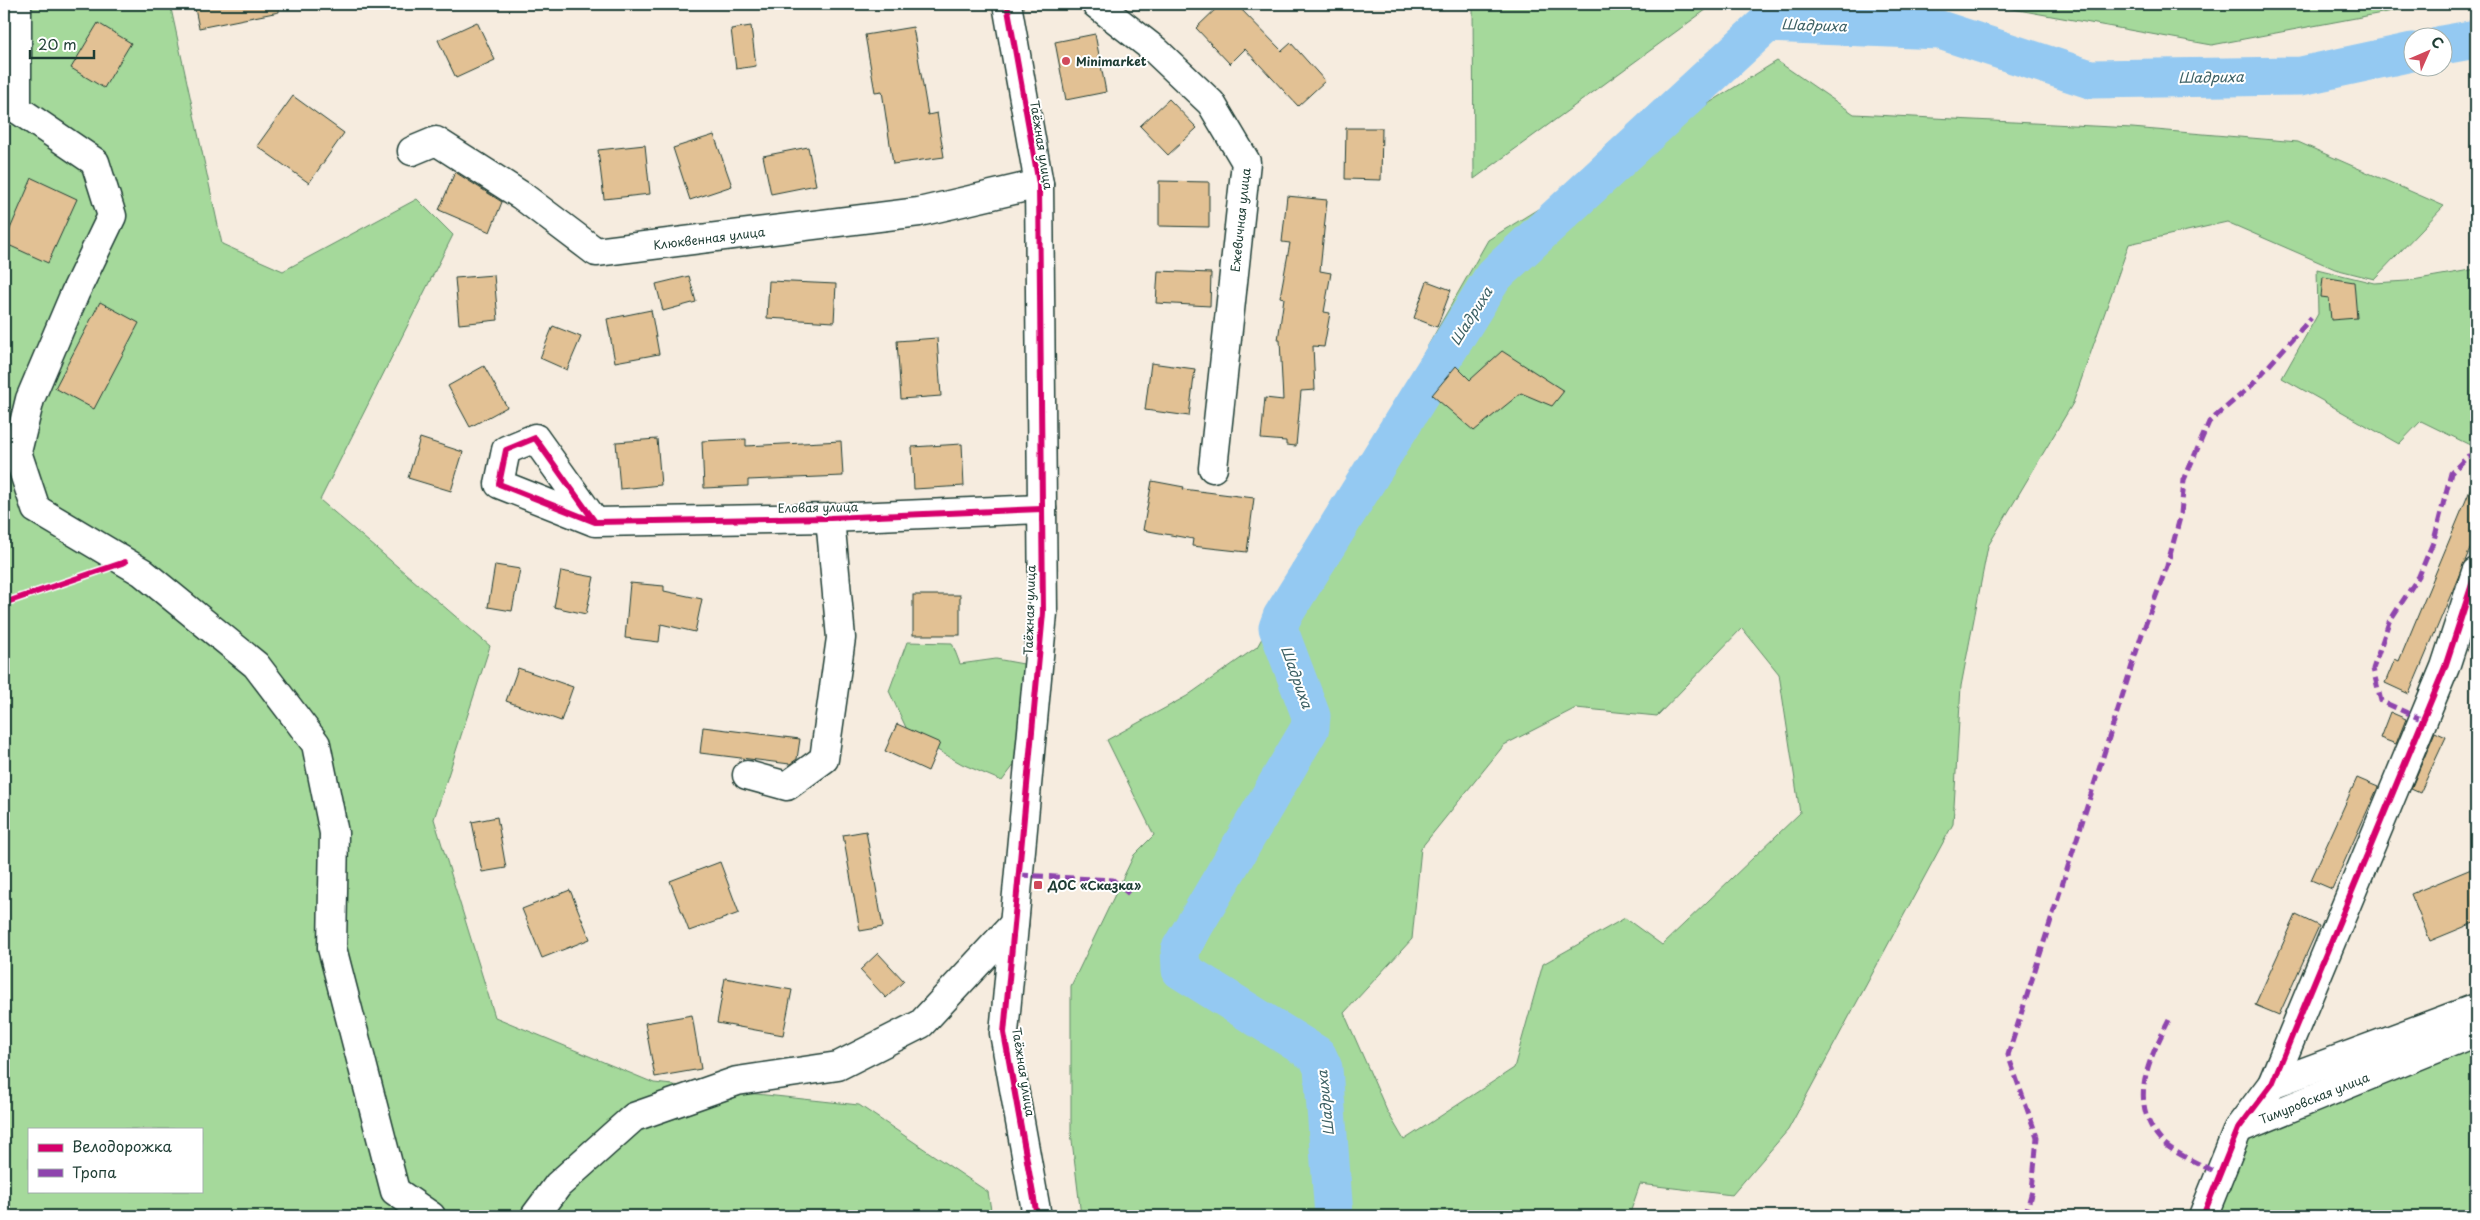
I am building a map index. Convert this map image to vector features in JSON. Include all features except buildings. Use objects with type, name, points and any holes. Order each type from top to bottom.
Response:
[{"type":"street","points":[[17,4],[10,107],[96,162],[112,216],[30,399],[17,452],[36,509],[142,572],[256,665],[316,744],[334,833],[332,948],[394,1191],[430,1216]]},
{"type":"street","name":"Таёжная улица","points":[[1007,4],[1039,184],[1043,613],[1004,1033],[1037,1216]]},
{"type":"street","name":"Ежевичная улица","points":[[1096,4],[1155,50],[1211,103],[1246,162],[1214,468]]},
{"type":"street","name":"Клюквенная улица","points":[[412,151],[436,141],[522,196],[596,252],[919,212],[1039,184]]},
{"type":"street","name":"Еловая улица","points":[[595,522],[830,518],[1042,509]]},
{"type":"street","points":[[747,775],[787,786],[824,759],[841,638],[830,518]]},
{"type":"street","points":[[2203,1216],[2238,1129],[2272,1084],[2445,667],[2472,597],[2476,572]]},
{"type":"street","points":[[535,1216],[558,1185],[634,1117],[737,1081],[838,1066],[921,1024],[1014,924]]},
{"type":"street","points":[[2272,1084],[2476,1008]]},
{"type":"street","name":"Тимуровская улица","points":[[2238,1129],[2476,1032]]},
{"type":"green space","points":[[4,4],[170,4],[222,244],[283,271],[417,199],[453,235],[320,500],[490,646],[434,819],[495,1017],[654,1083],[859,1105],[988,1192],[992,1216],[4,1216]]},
{"type":"green space","points":[[1473,4],[1714,4],[1474,179]]},
{"type":"green space","points":[[1985,4],[2430,4],[2212,45]]},
{"type":"green space","points":[[1777,61],[1854,114],[2132,128],[2298,142],[2444,206],[2374,279],[2335,269],[2227,222],[2129,244],[2073,403],[1988,546],[1961,686],[1953,824],[1788,1130],[1732,1195],[1640,1184],[1629,1216],[1081,1216],[1071,1132],[1071,986],[1134,855],[1154,835],[1107,740],[1187,696],[1257,647],[1488,240]],"holes":[[[1742,628],[1779,674],[1800,813],[1662,945],[1625,918],[1543,964],[1514,1068],[1404,1140],[1387,1111],[1344,1013],[1412,939],[1421,848],[1504,745],[1576,708],[1657,716]]]},
{"type":"green space","points":[[2317,269],[2374,283],[2407,281],[2476,269],[2476,448],[2421,421],[2399,444],[2282,378],[2318,314]]},
{"type":"green space","points":[[907,642],[952,643],[960,664],[996,659],[1029,665],[1021,756],[1002,781],[962,764],[909,734],[889,691]]},
{"type":"green space","points":[[2476,1046],[2476,1216],[2216,1216],[2248,1139]]},
{"type":"waterway","name":"Шадриха","points":[[1334,1216],[1323,1068],[1317,1055],[1181,970],[1180,950],[1310,728],[1311,716],[1278,628],[1282,617],[1493,277],[1767,23],[1940,30],[2090,79],[2301,76],[2402,54]]},
{"type":"waterway","name":"Шадриха","points":[[2452,43],[2476,39]]},
{"type":"marked path","points":[[2025,1216],[2032,1191],[2037,1137],[2008,1055],[2142,634],[2167,566],[2181,514],[2184,480],[2209,422],[2252,385],[2311,318]]},
{"type":"marked path","points":[[2423,720],[2381,701],[2373,669],[2389,622],[2419,576],[2434,540],[2451,473],[2468,456],[2476,458]]},
{"type":"marked path","points":[[1019,875],[1113,880],[1129,894]]},
{"type":"marked path","points":[[2169,1020],[2149,1064],[2143,1094],[2145,1109],[2150,1124],[2165,1144],[2171,1149],[2220,1174]]},
{"type":"cycle path","points":[[1007,4],[1039,184],[1043,613],[1004,1033],[1037,1216]]},
{"type":"cycle path","points":[[595,522],[499,484],[506,450],[535,438],[595,522],[830,518],[1042,509]]},
{"type":"cycle path","points":[[4,603],[125,562]]},
{"type":"cycle path","points":[[2203,1216],[2238,1129],[2272,1084],[2445,667],[2476,572]]},
{"type":"place","name":"Minimarket","points":[[1066,61]]},
{"type":"place","name":"ДОС «Сказка»","points":[[1038,885]]}]
